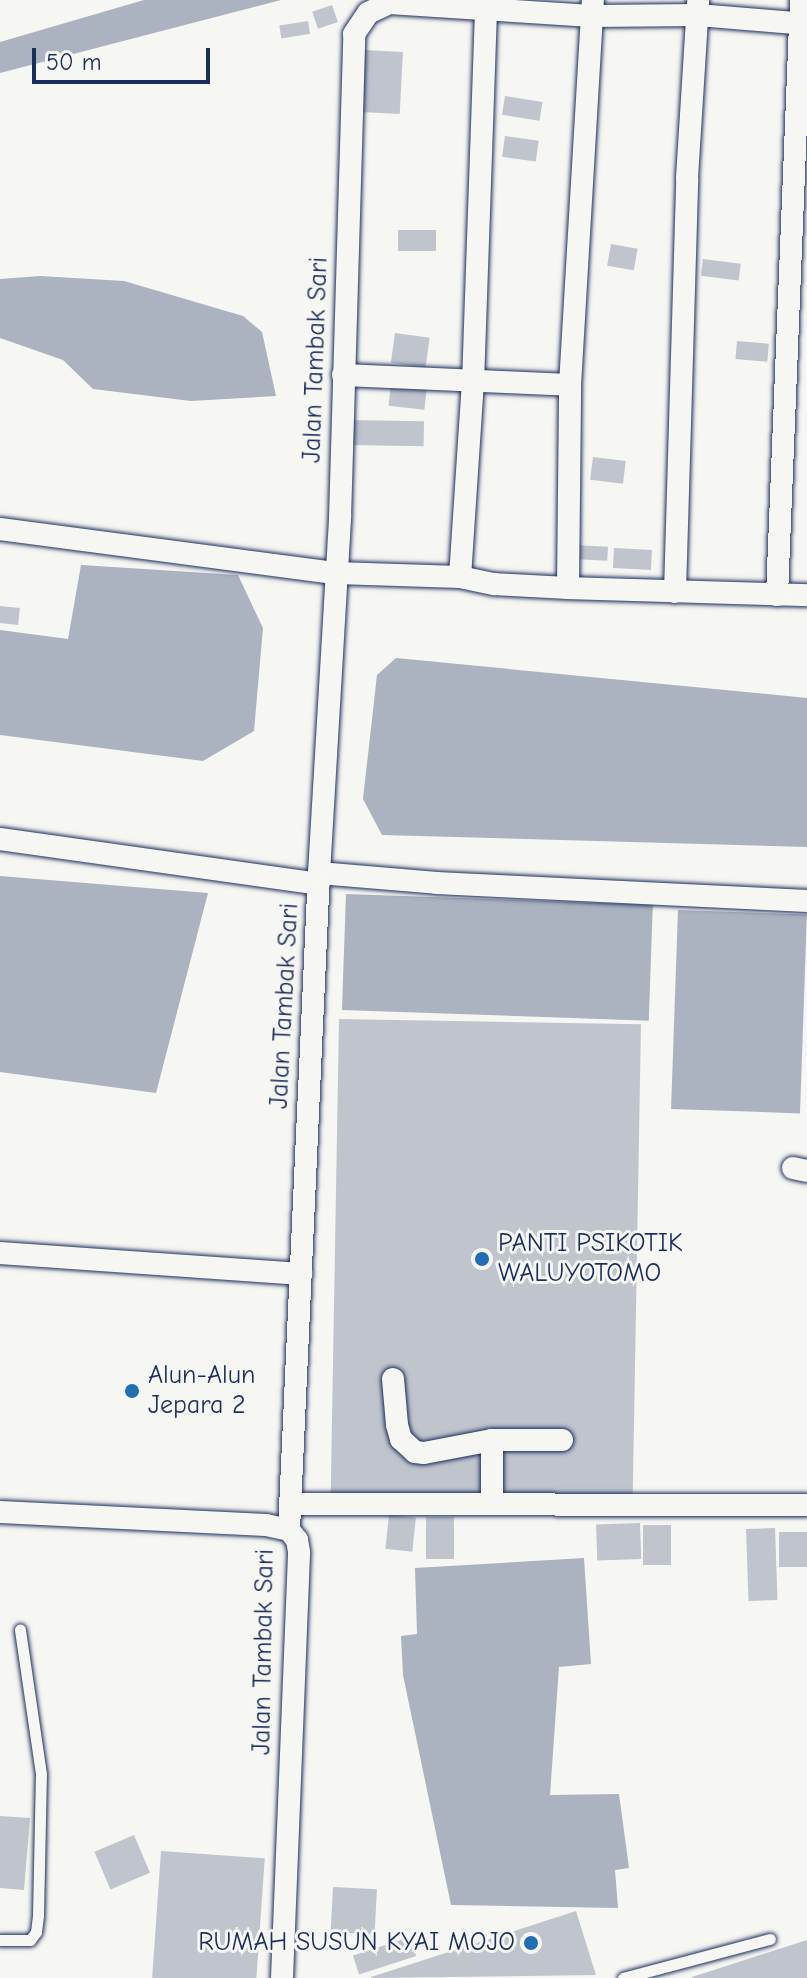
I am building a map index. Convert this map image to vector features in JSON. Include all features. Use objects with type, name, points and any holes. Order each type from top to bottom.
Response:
[{"type":"street","points":[[777,595],[803,24],[801,0]]},
{"type":"street","name":"Jalan Tambak Sari","points":[[282,1978],[299,1552],[297,1540],[289,1530],[336,573],[354,34],[368,13],[389,3],[486,8]]},
{"type":"street","points":[[460,577],[473,383],[486,8],[698,8],[803,24]]},
{"type":"street","points":[[568,588],[570,385],[592,8]]},
{"type":"street","points":[[675,592],[687,178],[698,8]]},
{"type":"street","points":[[343,375],[570,385]]},
{"type":"street","points":[[0,529],[336,573],[460,577],[494,584],[568,588],[807,595]]},
{"type":"street","points":[[0,839],[319,879],[807,901]]},
{"type":"street","points":[[0,1253],[301,1274]]},
{"type":"street","points":[[393,1379],[401,1439],[415,1452],[492,1440],[562,1440]]},
{"type":"street","points":[[492,1440],[492,1504]]},
{"type":"street","points":[[290,1504],[807,1505]]},
{"type":"street","points":[[0,1512],[266,1525],[289,1530]]},
{"type":"lane","points":[[0,1940],[30,1940],[36,1932],[38,1915],[41,1774],[20,1630]]},
{"type":"lane","points":[[623,1978],[770,1939]]},
{"type":"shaded area","points":[[144,0],[281,0],[0,73],[0,42]]},
{"type":"shaded area","points":[[40,276],[124,281],[243,316],[262,332],[276,396],[191,401],[93,389],[63,360],[0,338],[0,279]]},
{"type":"shaded area","points":[[81,565],[238,575],[263,628],[254,731],[203,761],[0,735],[0,630],[68,639]]},
{"type":"shaded area","points":[[396,658],[807,698],[807,847],[382,835],[363,799],[377,675]]},
{"type":"shaded area","points":[[0,876],[208,893],[156,1093],[0,1072]]},
{"type":"shaded area","points":[[346,894],[653,905],[649,1021],[342,1010]]},
{"type":"shaded area","points":[[678,910],[807,915],[800,1113],[671,1109]]},
{"type":"shaded area","points":[[584,1558],[591,1664],[559,1667],[550,1795],[619,1794],[629,1868],[615,1870],[618,1908],[451,1905],[403,1675],[401,1636],[417,1634],[415,1568]]},
{"type":"building","points":[[332,5],[338,22],[318,29],[312,12]]},
{"type":"building","points":[[308,21],[310,34],[281,38],[279,26]]},
{"type":"building","points":[[364,50],[403,52],[400,114],[361,112]]},
{"type":"building","points":[[505,96],[543,102],[540,121],[502,115]]},
{"type":"building","points":[[505,136],[539,141],[536,162],[502,157]]},
{"type":"building","points":[[398,230],[436,230],[436,251],[398,251]]},
{"type":"building","points":[[611,244],[638,249],[634,270],[607,266]]},
{"type":"building","points":[[703,259],[741,264],[739,281],[701,276]]},
{"type":"building","points":[[395,333],[430,338],[425,368],[391,363]]},
{"type":"building","points":[[737,341],[769,344],[767,362],[735,359]]},
{"type":"building","points":[[391,383],[427,387],[424,410],[389,406]]},
{"type":"building","points":[[349,420],[424,421],[424,446],[349,445]]},
{"type":"building","points":[[593,457],[626,461],[623,484],[590,480]]},
{"type":"building","points":[[573,545],[608,547],[607,561],[572,559]]},
{"type":"building","points":[[614,548],[652,550],[651,570],[613,568]]},
{"type":"building","points":[[0,606],[20,608],[18,625],[0,623]]},
{"type":"building","name":"PANTI PSIKOTIK WALUYOTOMO","points":[[339,1019],[641,1024],[633,1498],[331,1493]]},
{"type":"building","points":[[389,1515],[416,1518],[412,1552],[385,1549]]},
{"type":"building","points":[[426,1517],[454,1517],[454,1559],[426,1559]]},
{"type":"building","points":[[640,1523],[641,1559],[597,1561],[596,1525]]},
{"type":"building","points":[[643,1525],[671,1525],[671,1565],[643,1565]]},
{"type":"building","points":[[775,1528],[778,1600],[749,1601],[746,1529]]},
{"type":"building","points":[[779,1532],[807,1532],[807,1567],[779,1567]]},
{"type":"building","points":[[0,1816],[30,1818],[24,1890],[0,1888]]},
{"type":"building","points":[[134,1835],[150,1873],[110,1890],[94,1852]]},
{"type":"building","points":[[161,1851],[265,1858],[256,1978],[152,1978]]},
{"type":"building","points":[[333,1887],[377,1889],[375,1934],[331,1932]]},
{"type":"building","name":"RUMAH SUSUN KYAI MOJO","points":[[576,1911],[596,1975],[371,1978],[371,1977]]},
{"type":"building","points":[[410,1937],[416,1956],[359,1975],[353,1956]]},
{"type":"building","points":[[807,1940],[807,1978],[692,1978],[692,1977]]},
{"type":"place","name":"PANTI PSIKOTIK WALUYOTOMO","points":[[482,1259]]},
{"type":"place","name":"Alun-Alun Jepara 2","points":[[132,1391]]},
{"type":"place","name":"RUMAH SUSUN KYAI MOJO","points":[[531,1943]]}]
